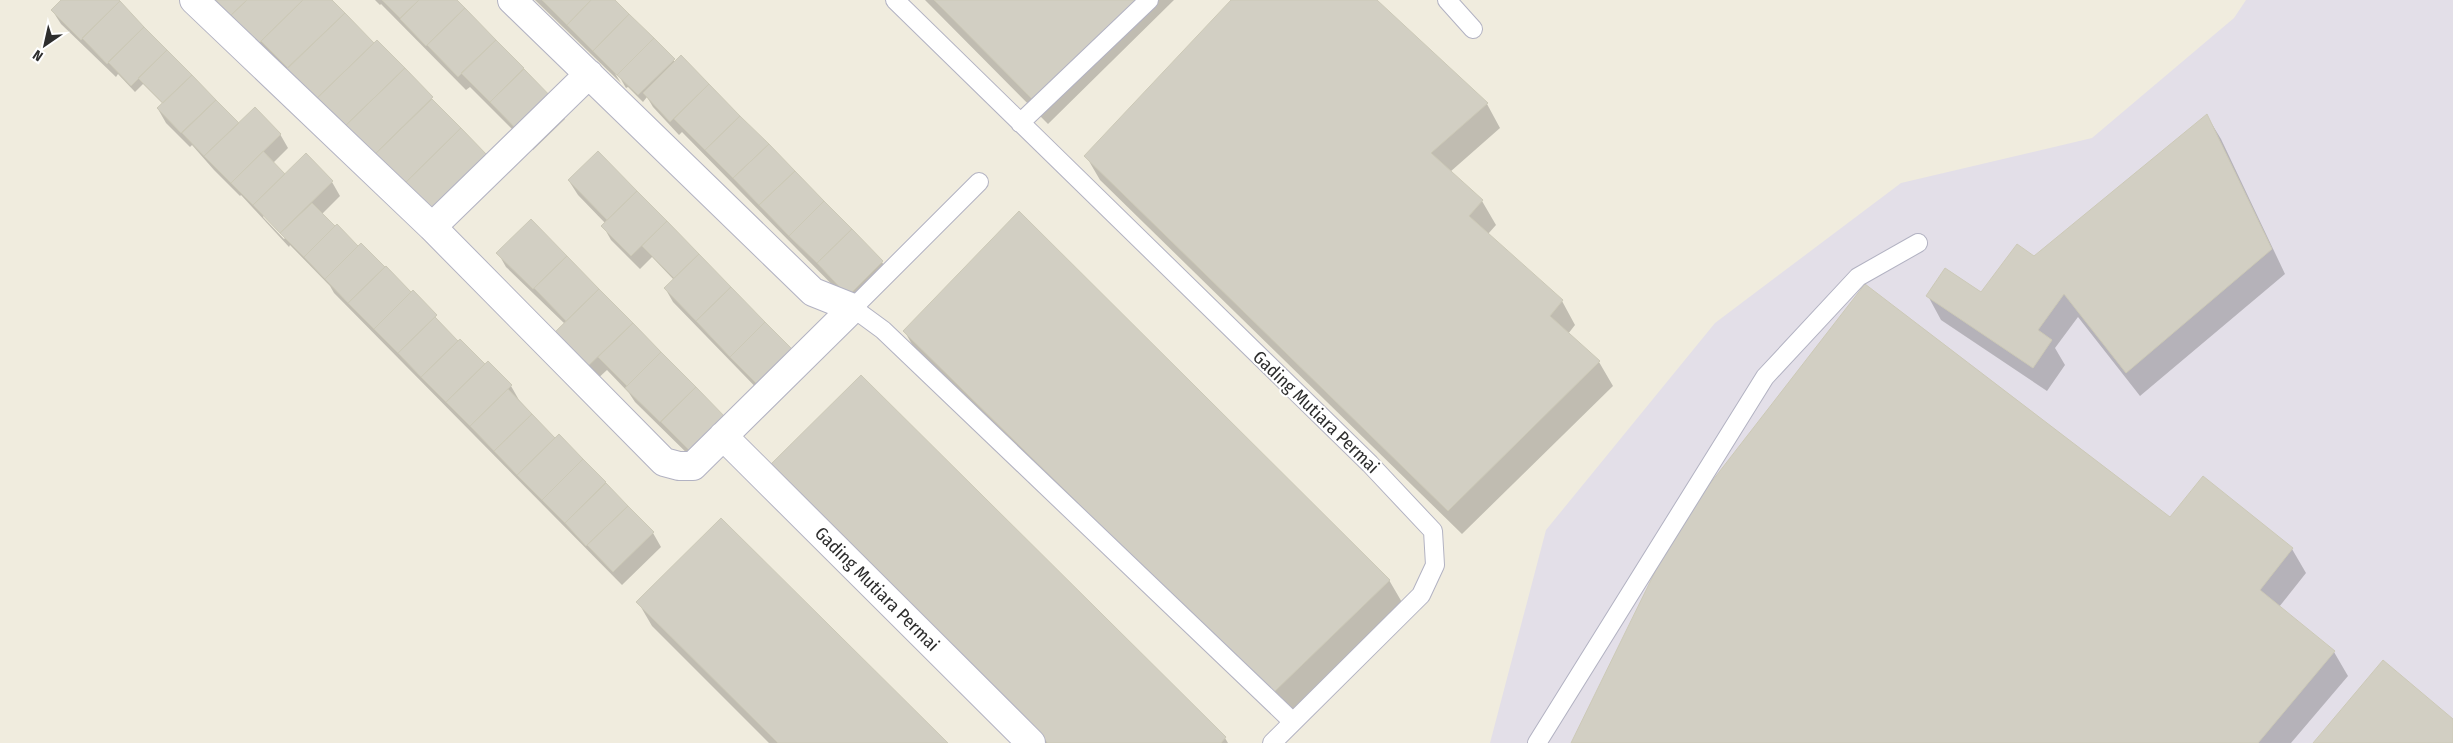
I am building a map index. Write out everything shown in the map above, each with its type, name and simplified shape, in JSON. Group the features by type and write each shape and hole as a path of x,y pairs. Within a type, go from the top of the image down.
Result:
{"street":[{"path":"194,0 432,227 664,462 679,466 693,466 853,308 813,292 512,0"},
{"path":"432,227 589,74"},
{"name":"Gading Mutiara Permai","path":"723,436 1031,743"}],"lane":[{"name":"Gading Mutiara Permai","path":"895,0 1370,464 1434,531 1434,565 1421,595 1272,743"},
{"path":"1020,124 1149,0"},
{"path":"1447,0 1474,29"},
{"path":"979,182 853,308 883,330 1293,722"},
{"path":"1537,743 1765,377 1858,277 1918,243"}],"shaded area":[{"path":"2246,0 2453,0 2453,743 1490,743 1546,530 1715,323 1901,183 2092,138 2234,18"}],"building":[{"path":"61,0 120,1 81,40 51,10"},
{"path":"216,0 247,0 230,16"},
{"path":"247,0 303,0 258,44 230,16"},
{"path":"303,0 332,0 345,13 288,68 261,41"},
{"path":"382,0 419,0 400,18"},
{"path":"419,0 457,0 465,8 426,46 400,19"},
{"path":"542,0 591,0 567,25"},
{"path":"591,0 615,0 629,14 593,51 567,25"},
{"path":"934,0 1136,0 1034,101"},
{"path":"1231,0 1377,0 1488,103 1431,153 1483,200 1469,216 1563,300 1550,316 1600,361 1448,511 1084,156"},
{"path":"120,1 144,27 107,64 82,38"},
{"path":"465,8 496,40 458,77 427,45"},
{"path":"345,13 374,43 315,100 285,70"},
{"path":"629,14 654,38 617,75 593,51"},
{"path":"144,27 167,50 131,86 108,62"},
{"path":"654,38 675,59 638,95 617,75"},
{"path":"377,40 405,68 342,129 315,100"},
{"path":"496,40 524,68 490,102 461,73"},
{"path":"167,50 192,75 163,103 138,78"},
{"path":"681,55 709,84 670,122 643,93"},
{"path":"405,68 433,97 373,156 344,127"},
{"path":"524,69 558,104 524,137 490,102"},
{"path":"192,75 216,100 181,133 157,108"},
{"path":"709,84 740,116 705,150 674,119"},
{"path":"432,99 461,128 402,186 373,156"},
{"path":"216,100 239,123 204,156 182,133"},
{"path":"255,107 281,134 231,183 204,156"},
{"path":"2207,114 2272,249 2126,373 2064,294 2038,330 2052,340 2033,368 1926,296 1945,268 1981,292 2017,244 2034,256"},
{"path":"740,116 769,144 733,178 705,150"},
{"path":"461,128 487,155 426,214 400,188"},
{"path":"769,144 795,171 759,205 733,178"},
{"path":"263,151 285,174 253,205 231,183"},
{"path":"598,151 637,191 607,220 568,180"},
{"path":"306,153 333,181 280,233 253,205"},
{"path":"795,171 824,201 789,236 759,205"},
{"path":"637,191 667,221 631,256 601,226"},
{"path":"824,201 852,229 817,263 789,236"},
{"path":"312,203 335,226 304,257 280,233"},
{"path":"1019,211 1390,580 1272,694 903,331"},
{"path":"531,219 567,256 533,289 496,253"},
{"path":"667,221 699,254 674,278 642,246"},
{"path":"337,224 358,246 325,279 304,257"},
{"path":"852,229 883,261 848,296 817,263"},
{"path":"361,243 385,267 348,303 325,279"},
{"path":"699,254 731,287 696,321 664,288"},
{"path":"567,256 599,289 566,321 534,288"},
{"path":"386,266 411,292 374,329 348,303"},
{"path":"1865,284 2170,517 2203,476 2293,548 2260,590 2335,651 2258,743 1571,743 1678,525"},
{"path":"731,287 765,322 730,357 696,321"},
{"path":"599,289 633,323 585,369 552,335"},
{"path":"413,290 437,315 398,353 374,329"},
{"path":"435,317 458,341 421,377 398,353"},
{"path":"765,322 799,356 763,390 730,357"},
{"path":"633,323 661,352 627,386 598,357"},
{"path":"460,339 485,364 446,402 421,377"},
{"path":"661,352 696,387 660,422 625,388"},
{"path":"488,361 512,385 470,426 446,402"},
{"path":"861,375 1226,737 1221,743 1048,743 769,466"},
{"path":"696,387 728,420 694,455 661,422"},
{"path":"508,389 532,414 494,451 470,426"},
{"path":"532,414 555,438 517,475 494,451"},
{"path":"559,434 583,459 542,500 517,475"},
{"path":"583,459 606,482 565,523 542,500"},
{"path":"606,483 628,506 586,546 565,523"},
{"path":"628,506 654,532 613,572 587,545"},
{"path":"721,518 948,743 778,743 636,602"},
{"path":"2383,660 2453,719 2453,743 2313,743"}]}
